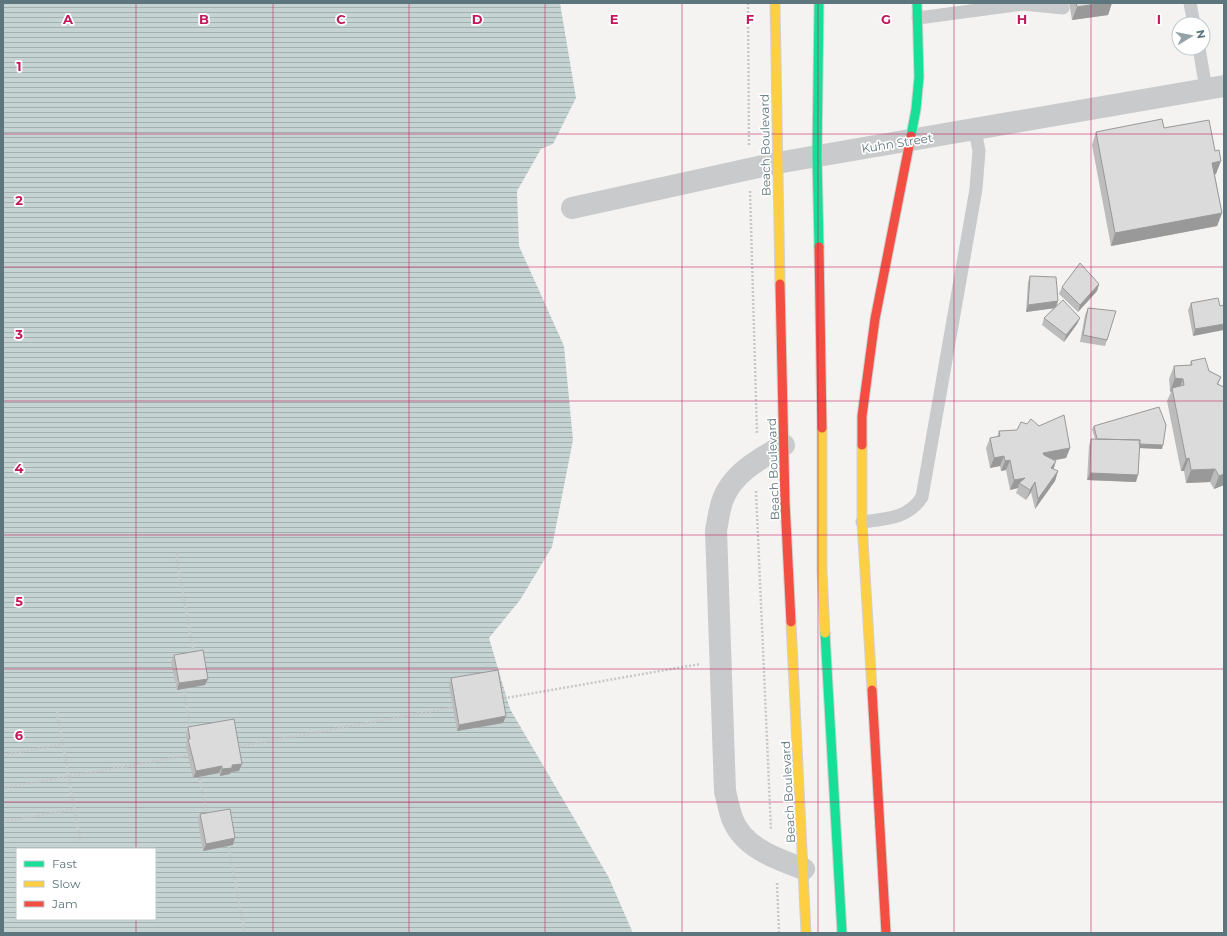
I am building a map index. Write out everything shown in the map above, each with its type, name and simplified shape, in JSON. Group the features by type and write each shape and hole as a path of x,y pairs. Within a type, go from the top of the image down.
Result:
{"main road":[{"name":"Beach Boulevard","path":"775,3 776,163 784,445 806,933"},
{"path":"819,3 817,156 822,366 822,571 842,933"},
{"path":"886,933 862,522 862,416 875,319 916,109 919,77 918,3"}],"street":[{"name":"Kuhn Street","path":"572,208 750,170 776,163 975,130 1215,87"},
{"path":"784,445 756,460 732,482 722,502 716,530 725,791 733,820 745,838 762,852 804,869"}],"lane":[{"path":"1190,3 1192,16"},
{"path":"918,18 1023,4 1063,8"},
{"path":"1201,56 1215,87"},
{"path":"862,522 895,518 912,509 922,497 976,189 978,151 975,130"}],"path":[{"path":"748,3 750,170 757,436"},
{"path":"756,484 771,832"},
{"path":"178,554 176,554 194,656"},
{"path":"493,701 704,663"},
{"path":"182,682 191,732"},
{"path":"234,747 461,706"},
{"path":"57,712 80,840"},
{"path":"3,755 63,744"},
{"path":"3,788 195,754"},
{"path":"198,768 208,820"},
{"path":"3,822 74,809"},
{"path":"228,839 245,933"},
{"path":"776,882 779,933"}],"shaded area":[{"path":"3,3 560,3 576,98 553,144 541,149 517,191 519,246 564,346 573,440 552,547 520,600 489,638 510,709 608,876 633,933 3,933"}],"building":[{"path":"1076,3 1102,3 1077,7"},
{"path":"1162,119 1164,128 1209,120 1215,151 1219,150 1221,161 1212,163 1222,213 1115,233 1096,132"},
{"path":"1080,263 1099,284 1080,305 1062,287"},
{"path":"1030,276 1056,277 1058,301 1028,305"},
{"path":"1218,298 1220,306 1224,305 1224,324 1195,329 1191,303"},
{"path":"1063,300 1080,318 1066,335 1044,318"},
{"path":"1088,308 1116,311 1107,340 1083,335"},
{"path":"1205,358 1209,371 1221,377 1217,384 1224,387 1224,474 1219,476 1215,469 1191,470 1189,458 1186,459 1172,388 1184,385 1183,379 1175,378 1174,366 1192,365 1191,361"},
{"path":"1159,407 1166,425 1163,445 1139,444 1140,440 1097,439 1094,426"},
{"path":"1064,415 1070,448 1043,453 1056,461 1051,468 1058,471 1038,499 1035,482 1030,490 1019,483 1025,478 1014,480 1010,460 1005,461 1004,456 994,458 990,438 1000,436 999,431 1017,430 1021,422 1027,424 1031,419 1039,426"},
{"path":"1091,439 1140,440 1138,475 1090,473"},
{"path":"203,650 208,679 179,683 174,655"},
{"path":"498,670 506,716 459,725 451,678"},
{"path":"234,719 242,764 232,765 232,768 222,769 222,766 196,771 188,739 190,739 188,727"},
{"path":"230,809 235,838 206,844 200,814"}],"traffic: fast":[{"path":"819,3 817,156 819,247"},
{"path":"911,136 916,109 919,77 917,3"},
{"path":"825,633 842,933"}],"traffic: slow":[{"path":"775,3 780,284"},
{"path":"822,428 822,571 825,633"},
{"path":"862,445 862,522 872,690"},
{"path":"791,622 806,933"}],"traffic: jam":[{"path":"862,445 862,416 875,319 911,136"},
{"path":"819,247 822,428"},
{"path":"780,284 785,502 791,622"},
{"path":"872,690 886,933"}]}
